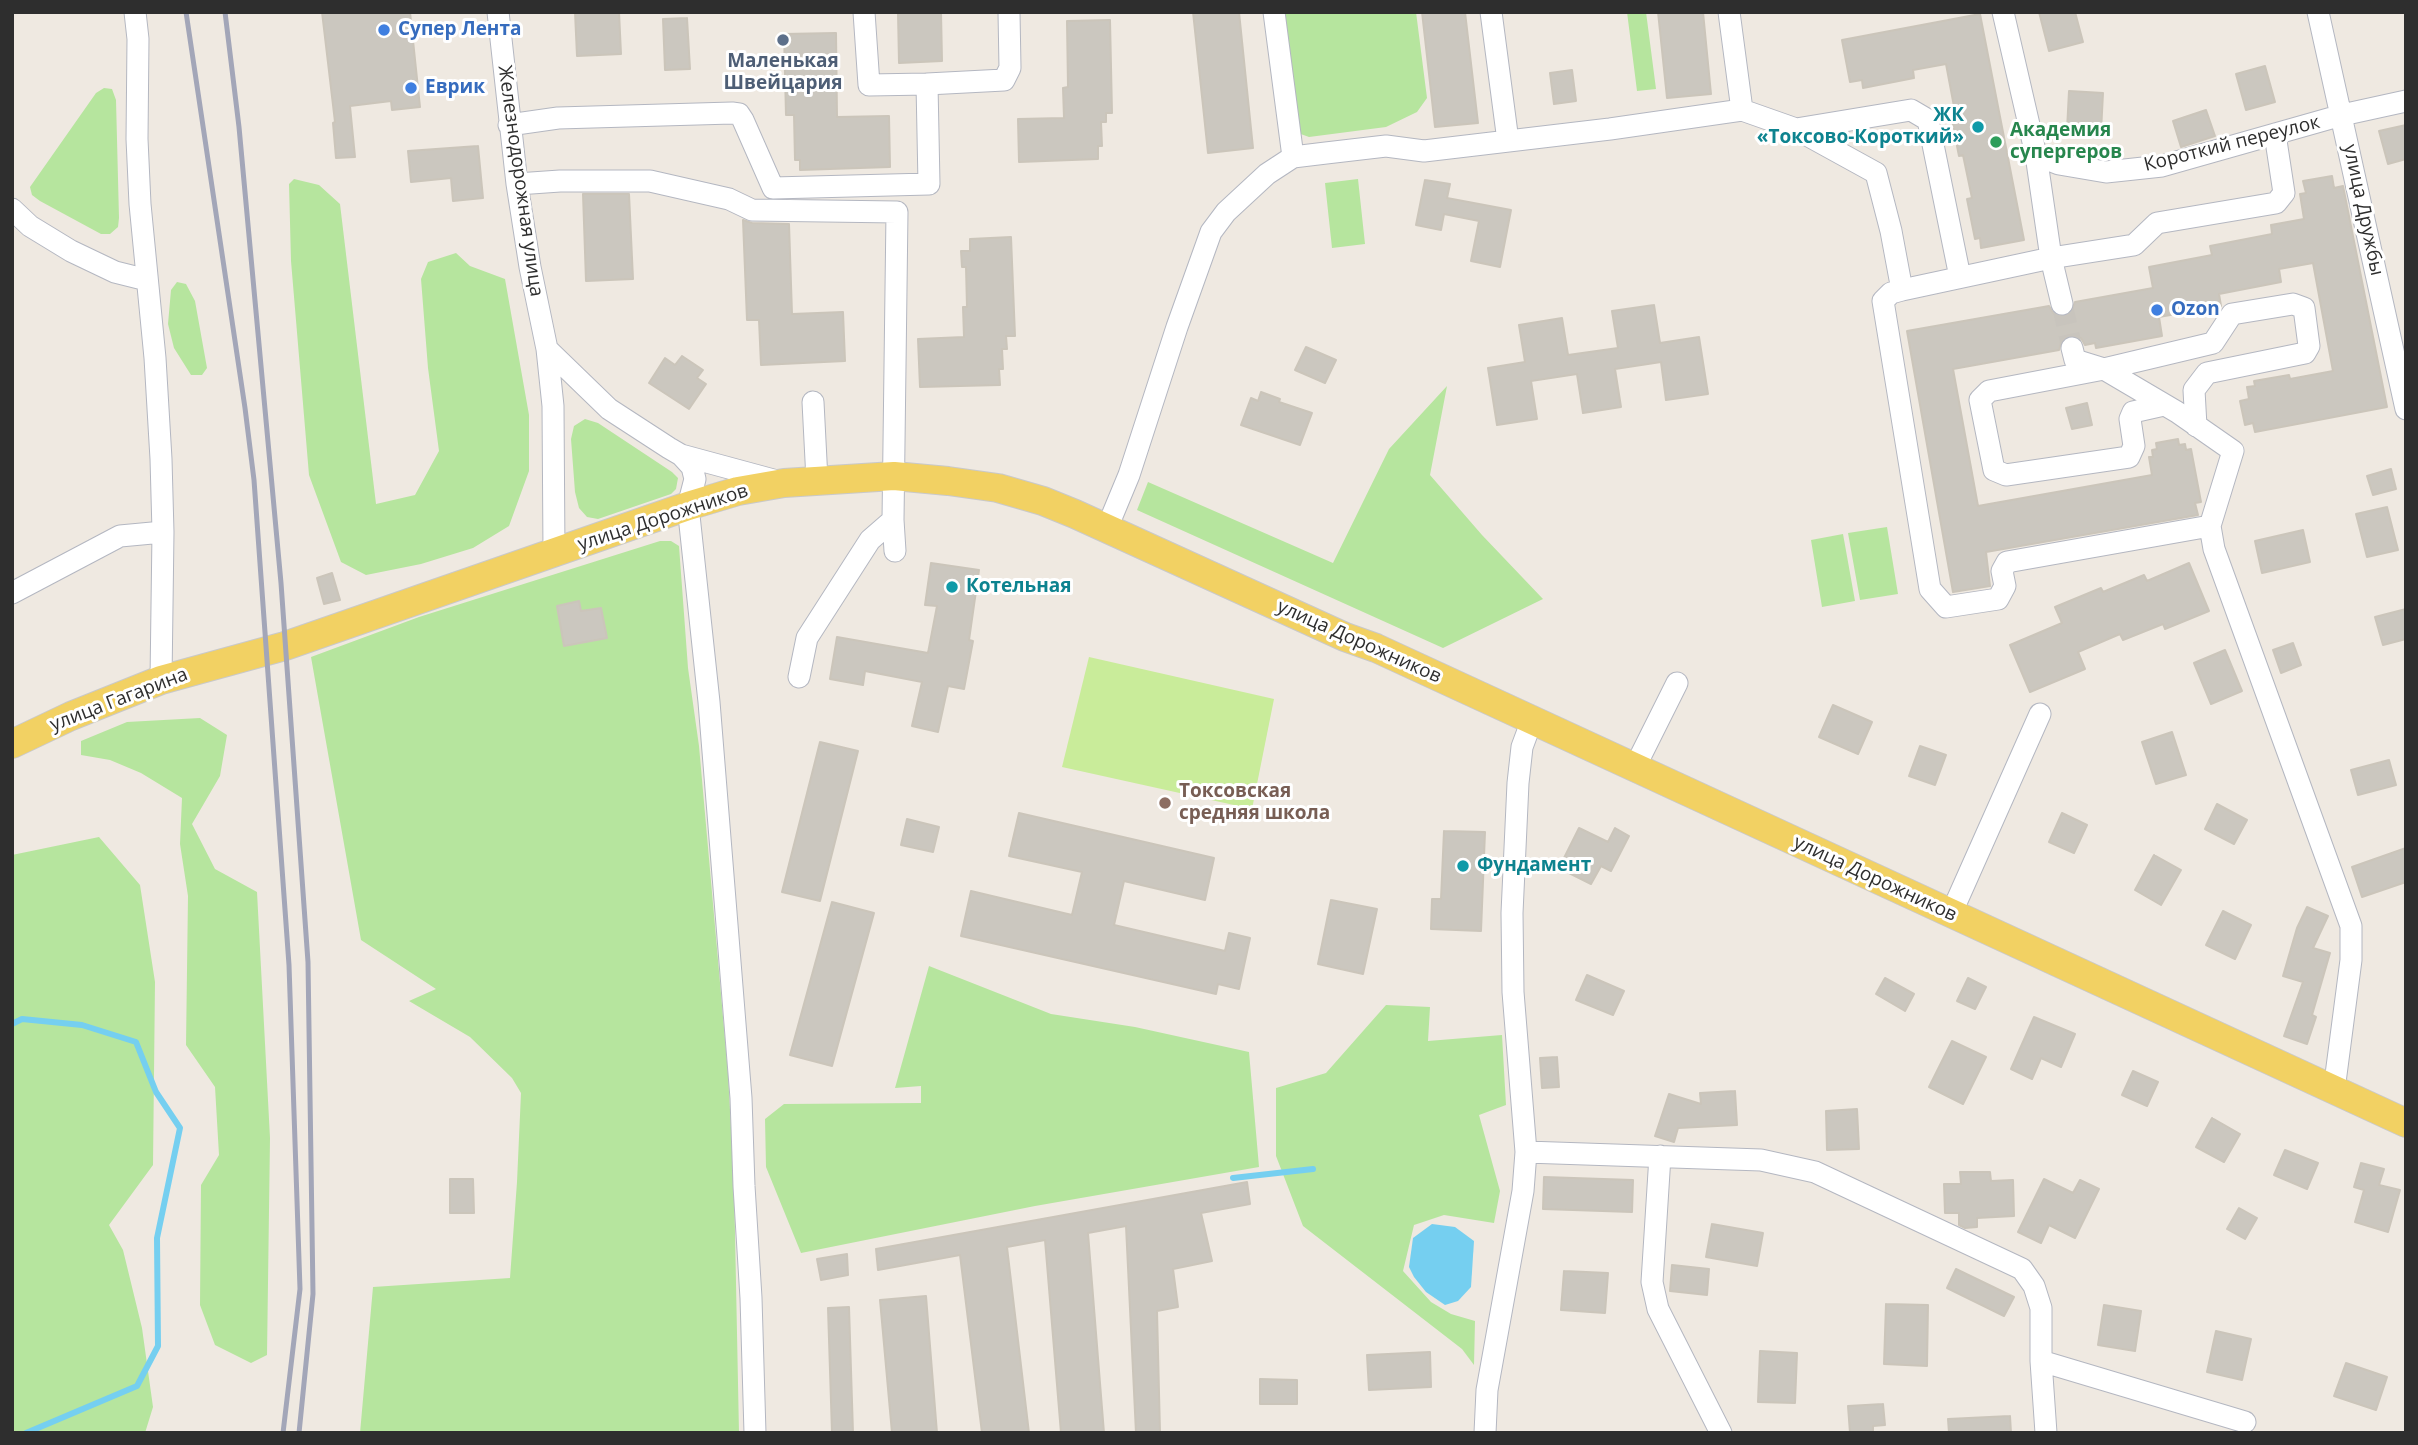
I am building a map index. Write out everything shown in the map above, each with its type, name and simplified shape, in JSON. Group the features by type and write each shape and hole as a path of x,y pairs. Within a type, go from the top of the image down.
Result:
{"main road":[{"name":"улица Дорожников","path":"268,650 738,491 817,480 894,477 998,488 1043,501 1107,528 1345,637 1376,648 2406,1123"},
{"name":"улица Гагарина","path":"12,744 71,716 161,680 268,650"}],"street":[{"path":"135,12 138,39 137,139 140,204 155,358 163,532 161,680"},
{"name":"Железнодорожная улица","path":"498,12 517,184 547,349 554,406 554,553"},
{"path":"864,12 869,85 1004,80 1010,68 1009,12"},
{"path":"1275,12 1293,157"},
{"path":"1491,12 1508,141"},
{"path":"1729,12 1742,110"},
{"path":"2003,12 2036,155 2051,258 2062,304"},
{"name":"улица Дружбы","path":"2318,12 2343,115 2406,409"},
{"path":"509,125 558,118 732,113 739,114 743,120 774,188 929,184 927,83"},
{"name":"Короткий переулок","path":"2036,155 2059,164 2106,172 2162,166 2343,115 2406,101"},
{"path":"1107,528 1129,475 1211,232 1226,212 1245,194 1267,174 1293,157 1386,146 1423,151 1742,110 1796,129 1876,173 1902,290"},
{"path":"1796,129 1911,110 1928,120 1960,277"},
{"path":"2210,526 2007,562 2002,571 2004,586 1998,599 1946,607 1930,589 1883,301 1891,293 1902,290 2051,258 2134,244 2157,223 2276,203 2284,193 2275,134"},
{"path":"517,184 650,181 729,199 752,210 897,212 893,520 895,551"},
{"path":"12,209 30,226 71,250 115,272 147,280"},
{"path":"2164,405 2133,412 2130,419 2134,446 2130,457 2006,475 1994,470 1980,400 1989,391 2104,369 2213,343 2232,314 2293,304 2304,308 2309,346 2305,353 2207,373 2194,390 2196,426"},
{"path":"2072,348 2075,360 2104,369 2233,451 2210,526 2214,549 2351,926 2351,960 2334,1090"},
{"path":"547,349 609,409 681,455 692,467 695,479 688,506 709,702 741,1098 755,1433"},
{"path":"813,402 817,480"},
{"path":"681,455 784,483"},
{"path":"799,677 807,638 870,540 893,520"},
{"path":"12,593 120,536 163,532"},
{"path":"1634,769 1677,683"},
{"path":"1951,914 2040,715"},
{"path":"1485,1433 1487,1390 1523,1191 1527,1152 1513,992 1512,913 1518,783 1522,747 1532,720"},
{"path":"1527,1152 1761,1160 1815,1172 2022,1269 2034,1286 2041,1308 2041,1361 2046,1433"},
{"path":"1660,1156 1652,1282 1658,1309 1721,1433"},
{"path":"2041,1361 2245,1422"}],"green space":[{"path":"1283,12 1416,12 1427,98 1417,112 1386,127 1309,137 1298,133"},
{"path":"1627,12 1646,12 1656,89 1637,91"},
{"path":"104,88 112,89 116,100 119,218 118,227 110,234 101,234 40,201 32,195 30,187 96,93"},
{"path":"294,179 319,185 340,204 376,504 415,495 439,451 428,368 421,279 428,262 456,253 470,266 505,279 529,415 529,471 509,526 473,548 421,564 366,575 341,562 309,475 291,261 289,184"},
{"path":"1358,179 1365,244 1332,248 1325,183"},
{"path":"177,282 186,284 195,301 207,368 202,375 191,375 174,348 168,324 171,290"},
{"path":"1447,386 1430,475 1543,599 1443,648 1137,510 1148,482 1333,563 1389,449"},
{"path":"585,419 598,423 672,472 678,478 676,489 671,494 598,519 587,517 579,508 575,492 571,439 574,426"},
{"path":"1887,527 1898,594 1860,600 1848,533"},
{"path":"1843,534 1855,601 1822,607 1811,540"},
{"path":"660,541 671,541 679,546 688,668 699,746 728,1073 734,1183 739,1433 360,1433 373,1287 510,1278 521,1093 512,1078 470,1037 409,1001 436,989 361,940 311,657 419,617"},
{"path":"1089,657 1274,699 1252,809 1062,767"},
{"path":"200,718 227,735 220,776 192,824 215,869 257,892 270,1138 267,1355 251,1363 215,1345 200,1305 201,1185 219,1155 215,1087 186,1045 188,896 180,844 182,798 141,773 110,760 81,755 81,741 127,722"},
{"path":"99,837 140,885 155,982 153,1165 109,1225 123,1250 142,1328 153,1407 145,1433 12,1433 12,855"},
{"path":"929,966 1051,1014 1135,1027 1249,1052 1259,1167 1035,1206 801,1253 766,1167 765,1119 784,1104 921,1103 921,1086 895,1088"},
{"path":"1386,1005 1430,1007 1428,1041 1502,1035 1506,1105 1479,1115 1500,1191 1494,1223 1444,1215 1414,1225 1403,1271 1431,1302 1451,1314 1475,1321 1474,1365 1462,1349 1303,1226 1276,1156 1276,1088 1326,1073"}],"water":[{"path":"1432,1224 1455,1227 1474,1241 1471,1287 1458,1301 1445,1305 1426,1292 1409,1267 1413,1238"}],"building":[{"path":"322,12 410,12 420,107 392,110 391,101 350,106 355,157 336,158 335,122"},
{"path":"575,12 619,12 621,54 577,56"},
{"path":"898,12 941,12 942,61 899,63"},
{"path":"1193,12 1239,12 1253,148 1208,153"},
{"path":"1422,12 1465,12 1478,123 1435,127"},
{"path":"1658,12 1703,12 1711,94 1667,98"},
{"path":"2039,12 2075,12 2083,42 2049,51"},
{"name":"ЖК «Токсово-Короткий»","path":"1980,14 2024,240 1981,248 1980,238 1975,239 1967,199 1972,198 1963,155 1959,156 1955,136 1952,118 1956,117 1946,64 1913,70 1914,78 1863,88 1862,80 1850,82 1842,40"},
{"path":"687,18 690,69 665,70 663,19"},
{"path":"1110,20 1112,113 1106,113 1106,122 1101,122 1102,146 1098,146 1098,159 1019,162 1018,119 1064,118 1063,88 1068,87 1067,21"},
{"path":"836,33 837,117 889,116 890,167 800,170 800,160 795,160 794,115 786,115 784,34"},
{"path":"2265,66 2275,102 2246,110 2236,74"},
{"path":"1572,70 1576,101 1554,104 1550,73"},
{"path":"2069,91 2103,93 2101,132 2067,130"},
{"path":"2206,110 2215,136 2181,147 2173,121"},
{"path":"2406,125 2406,159 2388,164 2379,131"},
{"path":"478,146 483,198 453,201 451,178 411,182 408,151"},
{"path":"2332,176 2334,188 2343,186 2387,407 2255,432 2253,423 2245,425 2240,401 2249,399 2247,387 2255,386 2254,381 2289,375 2290,379 2333,371 2313,263 2279,269 2281,282 2219,294 2221,306 2159,317 2162,336 2096,348 2095,343 2085,345 2081,338 2069,335 2062,339 2059,350 1953,369 1978,506 2152,475 2149,457 2153,457 2152,450 2157,449 2156,443 2178,439 2179,445 2185,444 2186,450 2191,449 2201,502 2195,503 2198,515 1986,552 1990,586 1953,592 1907,331 2049,306 2053,313 2064,317 2071,313 2075,302 2153,288 2149,267 2212,255 2210,246 2272,234 2271,225 2304,219 2300,194 2306,193 2303,181"},
{"path":"1425,180 1450,184 1447,198 1511,210 1500,267 1471,261 1479,221 1444,214 1441,230 1416,225"},
{"path":"583,194 629,194 633,279 586,281"},
{"path":"743,220 752,223 789,224 792,314 843,312 845,361 761,365 759,320 747,320"},
{"path":"1011,237 1015,336 1006,336 1007,349 1002,349 1003,369 999,369 1000,385 920,387 918,339 964,337 963,307 967,307 966,267 962,267 961,251 970,251 970,239"},
{"path":"1654,305 1660,343 1699,337 1708,394 1666,400 1661,362 1615,369 1621,407 1583,413 1577,374 1531,381 1537,419 1497,425 1488,368 1525,362 1519,325 1562,318 1568,355 1618,348 1612,311"},
{"path":"1306,347 1336,360 1325,383 1295,370"},
{"path":"682,356 703,370 697,378 706,384 689,409 649,383 665,358 675,365"},
{"path":"1261,392 1280,399 1279,402 1312,413 1300,445 1241,425 1251,398 1258,401"},
{"path":"2087,403 2092,425 2072,429 2066,408"},
{"path":"2391,469 2396,489 2373,495 2367,476"},
{"path":"2387,507 2398,550 2367,557 2356,514"},
{"path":"2303,530 2310,562 2262,573 2255,541"},
{"path":"931,563 979,570 969,640 973,641 964,689 948,686 938,732 912,726 922,682 865,671 863,685 830,679 837,637 928,653 937,606 925,605"},
{"path":"2189,563 2209,611 2165,629 2163,624 2123,640 2120,634 2078,652 2085,669 2030,692 2010,645 2062,623 2055,607 2101,588 2103,592 2144,575 2147,581"},
{"path":"332,573 340,600 324,604 317,578"},
{"path":"579,601 581,611 601,608 607,638 564,646 557,606"},
{"path":"2406,609 2406,639 2383,645 2375,617"},
{"path":"2293,643 2301,665 2281,673 2273,650"},
{"path":"2225,650 2242,691 2211,704 2194,663"},
{"path":"1833,705 1872,722 1858,754 1819,737"},
{"path":"2172,732 2186,775 2156,784 2142,742"},
{"path":"820,742 858,751 820,901 782,892"},
{"path":"1920,746 1946,755 1935,785 1909,776"},
{"path":"2389,760 2396,785 2358,795 2351,770"},
{"path":"2217,804 2247,820 2234,844 2205,829"},
{"path":"1019,813 1214,858 1205,900 1124,881 1114,925 1225,951 1229,933 1250,938 1239,989 1218,984 1216,994 961,936 971,891 1072,915 1082,872 1009,856"},
{"path":"2062,813 2087,825 2074,853 2049,842"},
{"path":"907,819 939,827 933,852 901,845"},
{"path":"1579,828 1608,842 1615,828 1629,836 1611,871 1601,866 1591,884 1559,868"},
{"name":"Фундамент","path":"1444,831 1485,832 1481,931 1431,929 1432,899 1441,899"},
{"path":"2406,848 2406,882 2362,897 2352,867"},
{"path":"2154,855 2181,870 2161,905 2135,890"},
{"path":"1331,900 1377,909 1363,974 1318,964"},
{"path":"832,902 874,913 832,1066 790,1055"},
{"path":"2307,907 2328,916 2313,948 2330,953 2312,1015 2316,1017 2307,1044 2284,1036 2303,982 2283,976 2297,928"},
{"path":"2223,911 2251,925 2235,959 2206,945"},
{"path":"1587,975 1624,991 1613,1015 1576,1000"},
{"path":"1885,978 1914,994 1905,1011 1876,994"},
{"path":"1968,978 1986,987 1975,1009 1957,1001"},
{"path":"2034,1017 2075,1034 2061,1067 2041,1058 2032,1079 2011,1069"},
{"path":"1952,1041 1986,1057 1963,1104 1929,1087"},
{"path":"1557,1057 1559,1087 1542,1088 1540,1058"},
{"path":"2133,1071 2158,1082 2147,1106 2122,1095"},
{"path":"1735,1091 1737,1125 1678,1128 1674,1142 1655,1136 1669,1094 1701,1104 1700,1093"},
{"path":"1857,1109 1859,1149 1827,1150 1826,1111"},
{"path":"2212,1118 2240,1134 2224,1162 2196,1147"},
{"path":"2285,1150 2318,1163 2307,1189 2274,1175"},
{"path":"2361,1163 2384,1169 2379,1185 2400,1190 2388,1232 2355,1222 2364,1190 2354,1187"},
{"path":"1960,1172 1990,1172 1991,1181 2013,1180 2014,1216 1977,1218 1977,1227 1965,1228 1959,1225 1959,1213 1945,1213 1944,1184 1961,1184"},
{"path":"1544,1177 1633,1180 1632,1212 1543,1209"},
{"path":"450,1179 473,1179 474,1213 450,1213"},
{"path":"2044,1179 2073,1193 2080,1180 2099,1189 2075,1238 2049,1225 2041,1243 2018,1232"},
{"path":"1247,1182 1250,1204 1201,1213 1212,1261 1173,1269 1178,1307 1157,1311 1160,1433 1136,1433 1126,1226 1088,1233 1104,1433 1061,1433 1045,1240 1007,1247 1029,1433 982,1433 960,1255 878,1270 876,1249"},
{"path":"2239,1208 2257,1218 2245,1239 2227,1229"},
{"path":"1712,1224 1763,1233 1757,1266 1706,1257"},
{"path":"847,1254 848,1275 821,1280 817,1259"},
{"path":"1672,1265 1709,1269 1707,1295 1670,1291"},
{"path":"1956,1269 2014,1297 2004,1316 1947,1288"},
{"path":"1564,1271 1608,1273 1605,1313 1561,1310"},
{"path":"926,1296 937,1433 892,1433 880,1300"},
{"path":"1886,1304 1928,1305 1927,1366 1884,1364"},
{"path":"2104,1305 2141,1311 2135,1351 2098,1345"},
{"path":"849,1307 853,1433 832,1433 828,1308"},
{"path":"2216,1331 2251,1339 2242,1380 2207,1372"},
{"path":"1760,1351 1797,1353 1795,1403 1758,1402"},
{"path":"1430,1352 1431,1387 1369,1390 1367,1355"},
{"path":"2346,1363 2387,1377 2376,1410 2334,1396"},
{"path":"1260,1379 1297,1380 1297,1404 1260,1404"},
{"path":"1883,1404 1885,1425 1873,1426 1873,1433 1850,1433 1848,1406"},
{"path":"2010,1416 2011,1433 1949,1433 1948,1419"}],"waterway":[{"path":"12,1024 22,1019 82,1025 136,1042 156,1092 180,1128 157,1238 158,1346 137,1386 26,1433"},
{"path":"1233,1178 1313,1169"}],"tunnel":[{"path":"2062,304 2072,348"}],"railway":[{"path":"186,12 254,480 289,965 300,1289 283,1433"},
{"path":"225,12 239,127 281,583 308,962 313,1294 299,1433"}],"place":[{"name":"Супер Лента","path":"384,30"},
{"name":"Маленькая Швейцария","path":"783,40"},
{"name":"Еврик","path":"411,88"},
{"name":"ЖК «Токсово-Короткий»","path":"1978,127"},
{"name":"Академия супергеров","path":"1996,142"},
{"name":"Ozon","path":"2157,310"},
{"name":"Котельная","path":"952,587"},
{"name":"Токсовская средняя школа","path":"1165,803"},
{"name":"Фундамент","path":"1463,866"}]}
